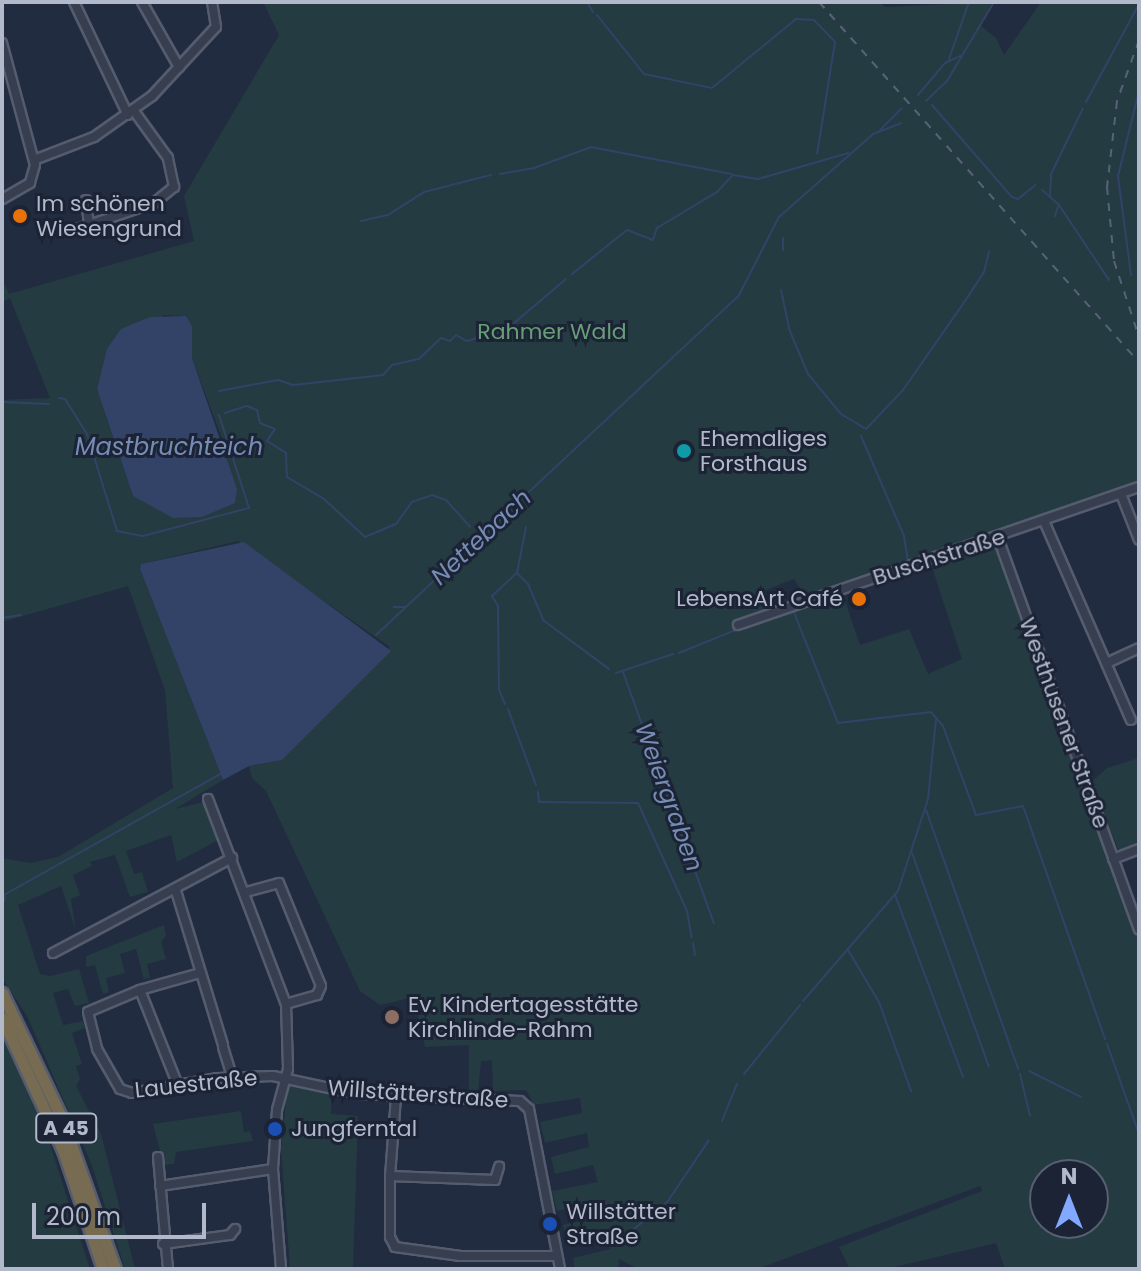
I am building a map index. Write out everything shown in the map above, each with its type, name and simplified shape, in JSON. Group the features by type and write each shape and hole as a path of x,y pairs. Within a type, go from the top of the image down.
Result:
{"highway":[{"name":"A 45","path":"2,993 68,1132 115,1269"},
{"name":"A 45","path":"2,1018 63,1150 103,1269"}],"street":[{"path":"74,2 131,113 168,158 174,187 154,203 77,229"},
{"path":"142,2 179,67"},
{"path":"34,160 72,148 131,113 216,27 212,2"},
{"path":"2,43 34,160 30,183 2,199"},
{"path":"86,200 89,226"},
{"name":"Buschstraße","path":"738,625 1139,487"},
{"path":"1121,494 1139,540"},
{"path":"1044,521 1081,615 1109,662 1131,720"},
{"name":"Westhusener Straße","path":"998,538 1113,859 1135,906 1139,929"},
{"path":"1109,662 1139,648"},
{"path":"208,799 246,892 286,1004 285,1080 273,1169 281,1269"},
{"path":"1113,859 1139,849"},
{"path":"53,953 176,891 232,858"},
{"path":"246,892 279,883 321,986 317,995 286,1004"},
{"path":"176,891 232,1076"},
{"name":"Lauestraße","path":"200,973 140,990 88,1012 97,1049 123,1092 232,1076 285,1080"},
{"path":"140,990 177,1083"},
{"name":"Willstätterstraße","path":"285,1080 396,1097 525,1103 560,1269"},
{"path":"396,1097 390,1176 390,1237 395,1247 460,1256 556,1256"},
{"path":"158,1157 163,1244 168,1269"},
{"path":"390,1176 495,1180 499,1167"},
{"path":"160,1186 273,1169"},
{"path":"163,1244 230,1235 235,1229"}],"green space":[{"name":"Rahmer Wald","path":"263,2 880,2 885,7 992,2 980,25 996,38 1004,55 1041,2 1139,2 1139,480 995,537 1139,935 1139,1269 1005,1269 996,1243 886,1269 850,1269 839,1247 982,1191 980,1186 757,1269 639,1269 619,1259 618,1269 575,1269 573,1258 610,1249 607,1235 568,1244 563,1225 603,1215 601,1200 557,1211 552,1191 598,1182 593,1165 555,1174 551,1157 589,1147 587,1133 545,1143 540,1122 582,1113 580,1098 534,1105 526,1090 493,1091 492,1060 481,1061 478,1092 469,1093 469,1045 425,1047 414,997 380,1005 360,991 266,791 252,778 249,766 282,760 390,647 238,541 141,564 140,569 223,780 175,809 203,802 220,839 177,862 171,835 126,851 134,874 142,872 148,892 130,897 115,855 90,862 92,866 73,875 80,895 71,899 76,931 61,886 18,905 40,974 50,976 79,969 89,1003 75,1006 68,989 53,993 63,1025 83,1021 85,1028 72,1033 82,1064 76,1066 80,1079 76,1086 101,1134 135,1269 125,1269 91,1163 27,1016 2,978 2,858 30,863 58,857 173,788 165,690 128,586 2,622 2,400 50,398 10,298 2,302 2,279 9,294 194,241 184,196 279,35","holes":["164,315 186,316 192,326 192,358 226,449 133,496 97,389 101,374","930,561 962,659 928,674 909,629 860,645 842,592","794,579 807,599 769,612 761,592"]},
{"path":"1139,758 1139,845 1119,851 1091,782 1107,768"},
{"path":"164,925 166,936 161,942 166,959 147,964 150,978 144,979 136,949 120,954 125,973 106,978 109,992 103,994 95,965 86,967 86,956"},
{"path":"2,1036 47,1135 90,1269 2,1269"},
{"path":"288,1083 331,1092 331,1114 358,1116 353,1269 290,1269 281,1148"},
{"path":"241,1111 244,1132 250,1131 253,1141 176,1152 174,1164 164,1165 153,1124"}],"water":[{"name":"Mastbruchteich","path":"186,316 192,326 192,358 237,489 235,503 202,517 173,518 133,496 97,389 107,349 121,329 150,317"},
{"path":"244,542 391,651 282,760 249,766 223,780 140,569 141,564"}],"waterway":[{"path":"587,2 593,12"},
{"path":"949,59 969,2"},
{"name":"Nettebach","path":"926,101 947,81 994,2"},
{"path":"1086,102 1139,4"},
{"path":"597,15 644,74 712,88 796,19 814,20 835,42 817,154"},
{"path":"918,95 945,63 960,56"},
{"path":"1131,275 1118,176 1139,91"},
{"path":"932,105 1012,197 1018,199 1035,185"},
{"path":"1050,196 1051,174 1083,108"},
{"path":"880,130 901,109"},
{"name":"Nettebach","path":"376,635 739,295 779,217 873,134 901,123"},
{"path":"500,174 534,168 591,147 731,174"},
{"path":"572,274 627,230 653,240 657,228 717,192 733,175 758,179 848,153"},
{"path":"361,221 388,215 424,192 491,175"},
{"path":"1042,190 1059,205 1109,280"},
{"path":"1055,216 1058,206"},
{"path":"783,238 783,250"},
{"path":"781,290 789,329 808,374 841,414 866,429 903,390 961,307 984,272 989,252"},
{"path":"219,391 278,380 293,385 383,375 392,365 419,359 441,338 450,341 456,335 467,341 507,329 566,279"},
{"path":"59,398 65,399 87,434 117,531 143,536 249,508 219,415"},
{"path":"2,402 49,404"},
{"path":"225,413 247,406 257,410 260,423 275,429 267,441 286,453 287,477 324,499 365,537 396,524 412,502 432,495 446,500 470,527"},
{"path":"861,436 904,536 908,560"},
{"path":"505,704 499,690 498,606 492,596 517,573 526,527"},
{"path":"517,573 528,584 543,620 609,669"},
{"name":"Nettebach","path":"394,607 405,607"},
{"path":"793,610 838,723 931,712 943,726 976,815 1023,806 1105,1039"},
{"path":"2,618 21,615"},
{"path":"744,627 761,621"},
{"path":"679,653 738,629"},
{"path":"616,673 673,654"},
{"name":"Weiergraben","path":"623,672 714,923"},
{"path":"508,709 536,785"},
{"path":"803,1001 898,891 928,799 936,719"},
{"name":"Nettebach","path":"2,896 222,773"},
{"path":"538,792 539,802 638,803 687,911 692,938"},
{"path":"926,810 1018,1069"},
{"path":"912,853 989,1067"},
{"path":"895,895 963,1077"},
{"path":"2,907 5,897"},
{"path":"693,943 695,955"},
{"path":"848,950 879,1002 911,1091"},
{"path":"744,1074 800,1005"},
{"path":"1107,1044 1139,1134"},
{"path":"1029,1071 1081,1097"},
{"path":"1020,1074 1030,1116"},
{"path":"722,1121 737,1084"},
{"path":"623,1238 668,1201 709,1140"}],"railway":[{"path":"819,2 1139,363"},
{"path":"1139,40 1117,101 1107,187 1114,261 1139,337"}],"place":[{"name":"Im schönen Wiesengrund","path":"20,216"},
{"name":"Ehemaliges Forsthaus","path":"684,451"},
{"name":"LebensArt Café","path":"859,599"},
{"name":"Ev. Kindertagesstätte Kirchlinde-Rahm","path":"392,1017"},
{"name":"Jungferntal","path":"275,1129"},
{"name":"Willstätter Straße","path":"550,1224"}]}
